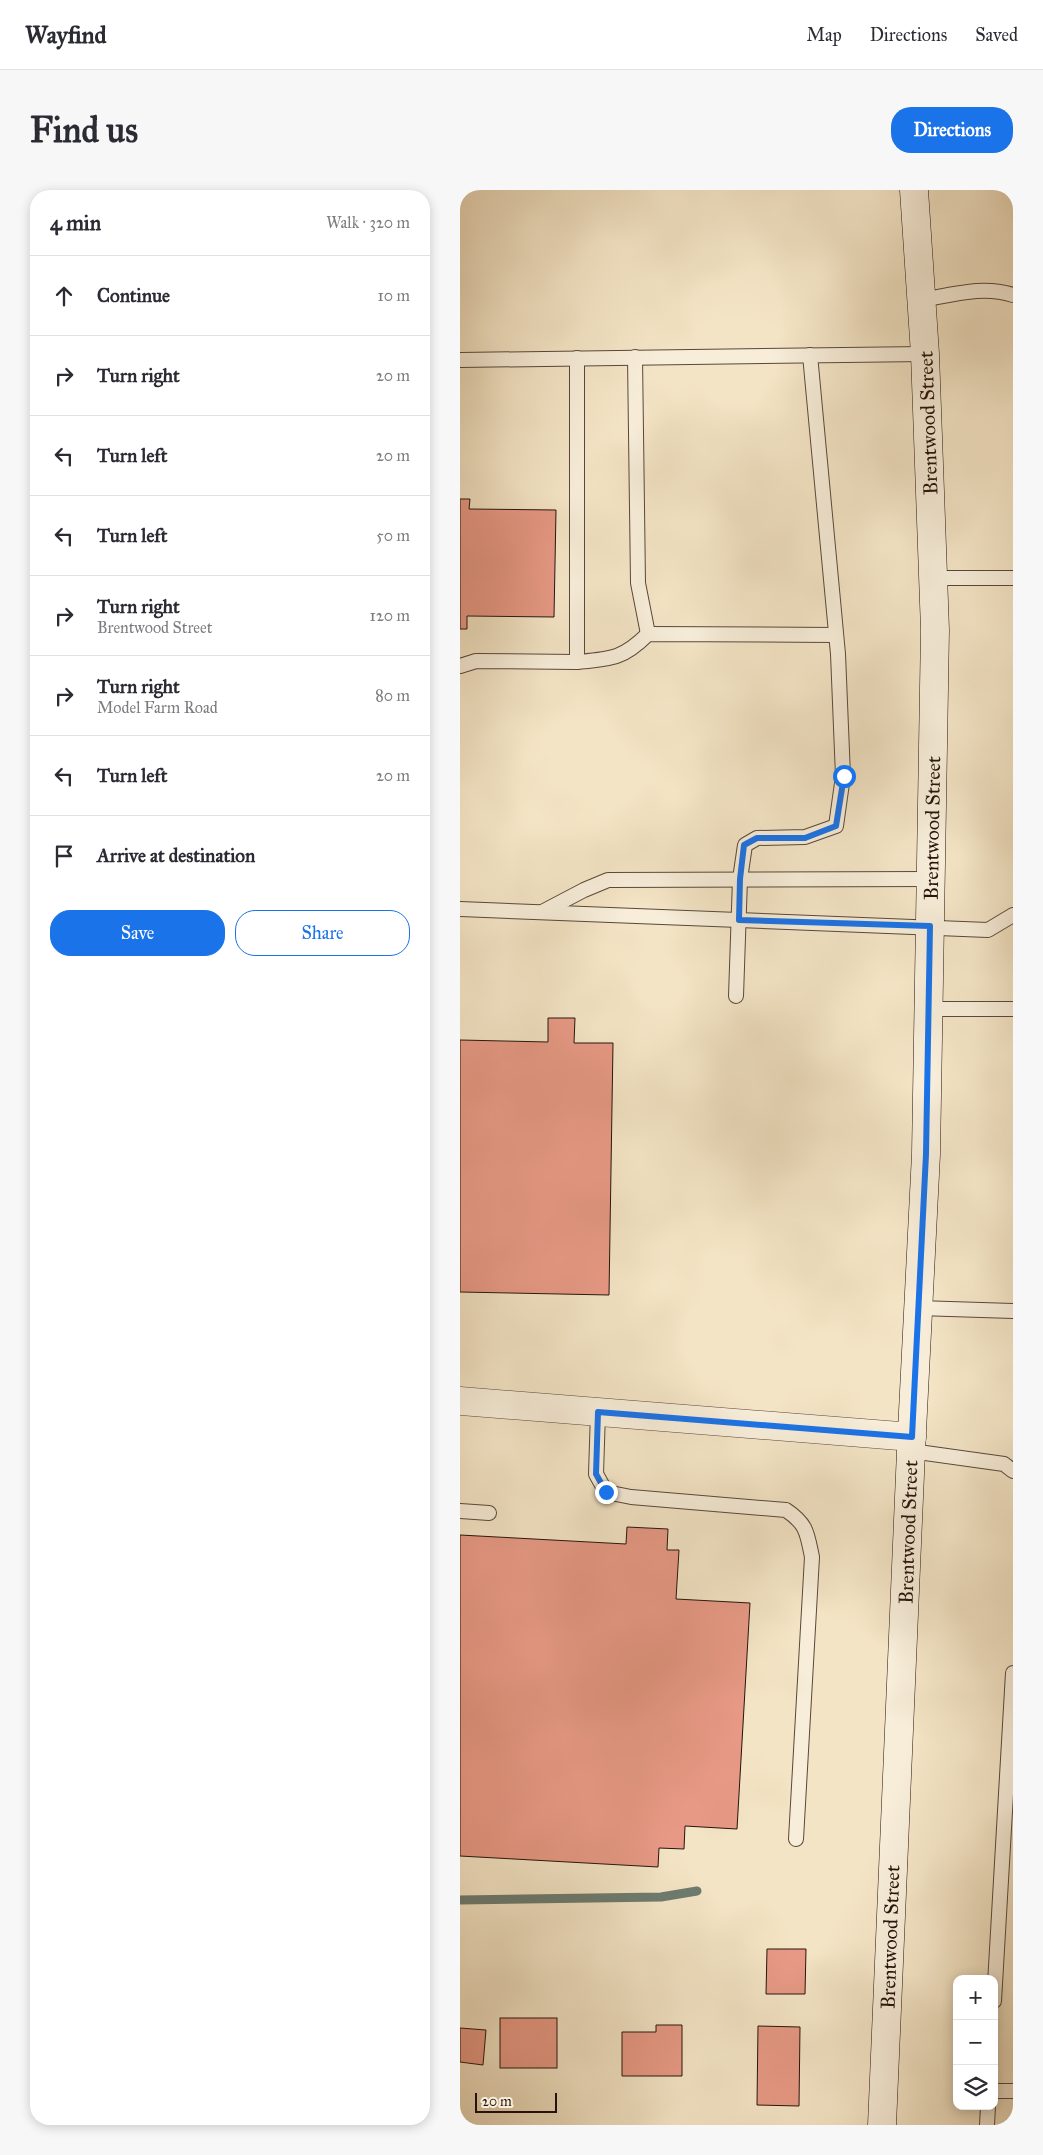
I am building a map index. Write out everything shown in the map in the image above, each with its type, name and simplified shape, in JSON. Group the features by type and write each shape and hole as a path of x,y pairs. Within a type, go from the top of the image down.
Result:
{"main road":[{"name":"Brentwood Street","path":"882,2125 911,1444 926,1154 929,1009 935,630 925,354 914,190"},
{"path":"460,1401 598,1412 911,1444"}],"lane":[{"path":"922,300 981,290 1008,294 1013,281"},
{"path":"460,360 925,354"},
{"path":"736,996 740,879 744,845 757,838 805,838 836,826 844,776 836,635 810,355"},
{"path":"635,357 638,583 648,634"},
{"path":"577,358 577,662"},
{"path":"933,578 1013,578"},
{"path":"460,666 476,661 577,662 613,659 634,648 648,634 836,635"},
{"path":"543,912 584,890 608,880 931,879"},
{"path":"460,909 930,926 988,930 1013,915"},
{"path":"929,1009 1013,1009"},
{"path":"918,1308 1013,1311"},
{"path":"598,1412 596,1474 606,1492 631,1497 786,1510 800,1520 808,1535 812,1557 796,1839"},
{"path":"911,1444 1004,1464 1013,1471"},
{"path":"460,1511 489,1513"},
{"path":"996,1975 1013,1673"},
{"path":"998,2091 1013,2091"},
{"path":"987,2125 988,2110"}],"building":[{"path":"460,499 470,499 469,509 556,510 554,617 467,616 467,629 460,629"},
{"path":"548,1018 575,1018 574,1043 613,1043 609,1295 460,1292 460,1040 548,1042"},
{"path":"627,1527 668,1529 667,1550 679,1550 676,1599 750,1603 737,1829 685,1826 684,1849 659,1848 658,1867 460,1856 460,1535 626,1544"},
{"path":"767,1949 806,1949 805,1994 766,1994"},
{"path":"500,2018 557,2018 557,2068 500,2068"},
{"path":"656,2025 682,2025 682,2076 622,2076 622,2032 656,2032"},
{"path":"758,2026 800,2027 799,2106 757,2105"},
{"path":"460,2028 486,2030 483,2065 460,2062"}],"waterway":[{"path":"460,1900 661,1897 697,1891"}],"route":[{"path":"606,1492 596,1474 598,1412 912,1437 926,1154 930,926 739,920 740,879 744,845 757,838 805,838 836,826 844,776"}]}
